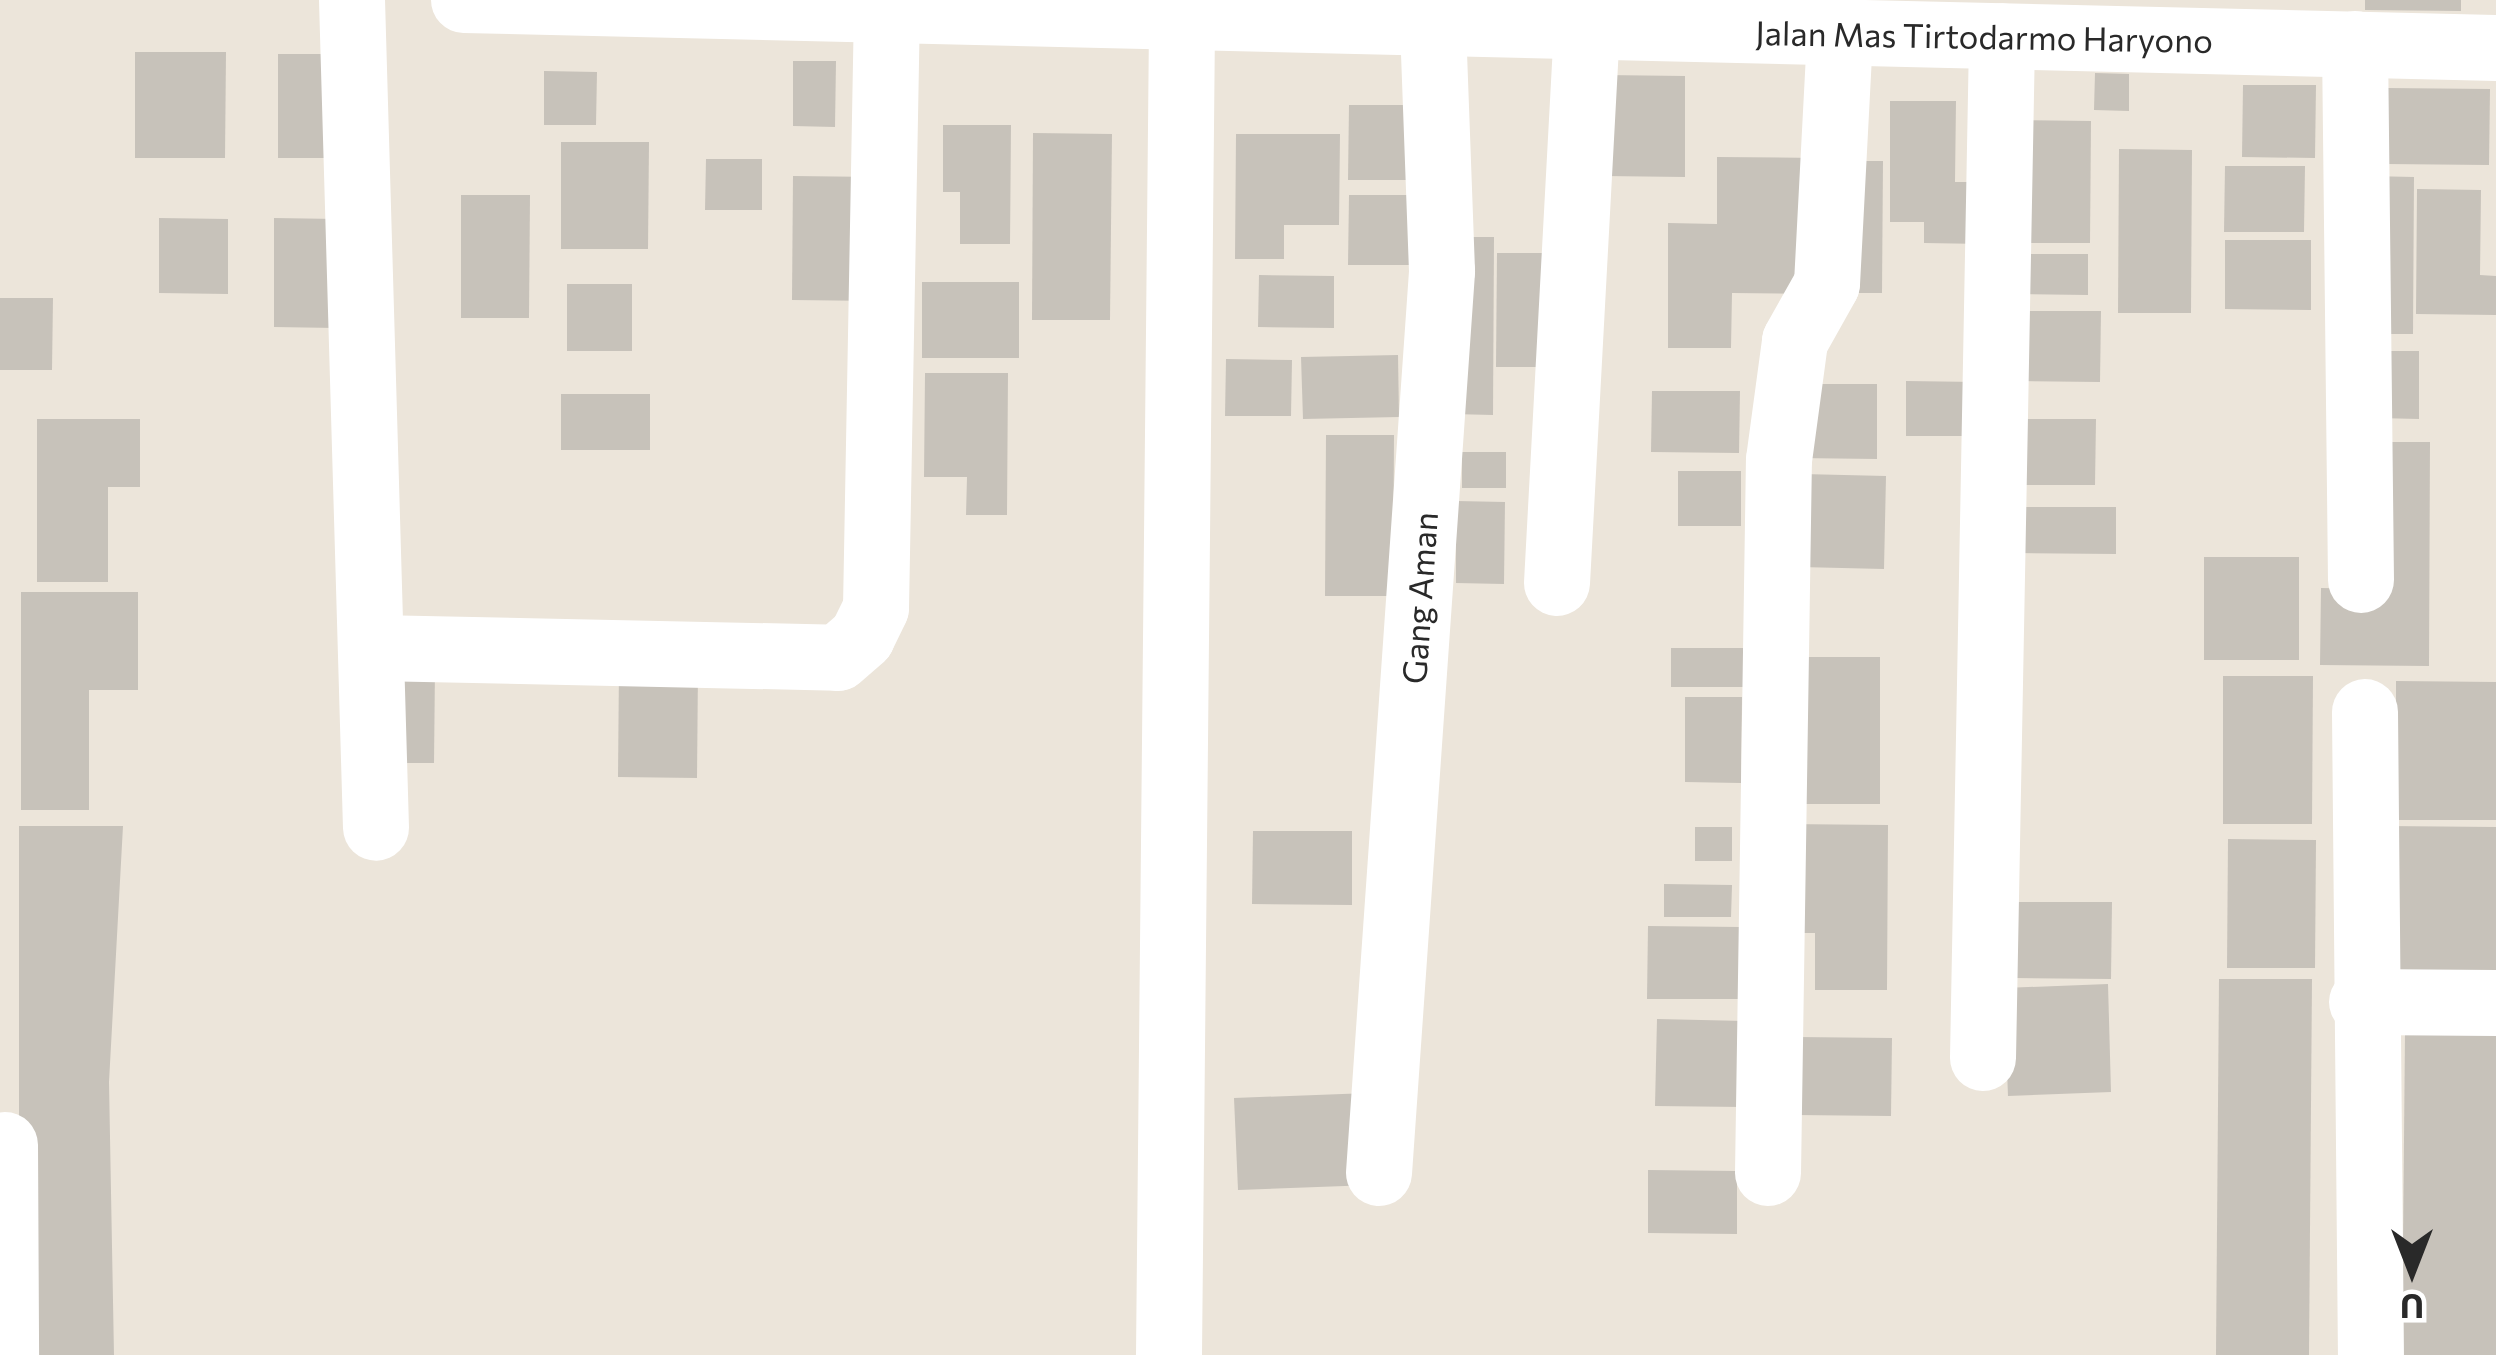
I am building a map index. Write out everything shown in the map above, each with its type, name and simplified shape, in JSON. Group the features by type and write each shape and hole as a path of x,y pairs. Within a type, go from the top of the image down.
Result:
{"street":[{"path":"352,0 375,648 376,828"},
{"name":"Jalan Mas Tirtodarmo Haryono","path":"464,0 1182,17 1261,9 1433,23 1587,27 1776,15 2002,36 2111,20 2355,44 2496,48"},
{"path":"375,648 838,658 862,637 876,608 887,10"},
{"path":"1169,1355 1182,17"},
{"path":"1768,1173 1779,460 1795,341 1827,284 1864,22"},
{"name":"Gang Aman","path":"1379,1173 1442,271 1433,23"},
{"path":"1557,583 1587,27"},
{"path":"1983,1058 2002,36"},
{"path":"2355,44 2361,580"},
{"path":"2365,712 2362,1002 2371,1355"},
{"path":"2362,1002 2496,1003"},
{"path":"2,1138 6,1355"}],"building":[{"path":"2365,0 2461,0 2461,11 2365,10"},
{"path":"135,52 226,52 225,158 135,158"},
{"path":"278,54 342,54 342,158 278,158"},
{"path":"793,61 836,61 835,127 793,126"},
{"path":"544,71 597,72 596,125 544,125"},
{"path":"2095,73 2129,74 2129,111 2094,110"},
{"path":"1604,75 1685,76 1685,177 1604,176"},
{"path":"2243,85 2316,85 2315,158 2242,157"},
{"path":"2387,88 2490,89 2489,165 2386,164"},
{"path":"1890,101 1956,101 1955,182 1984,182 1984,244 1924,243 1924,222 1890,222"},
{"path":"1349,105 1418,105 1418,180 1348,180"},
{"path":"2021,120 2091,121 2090,243 2020,243"},
{"path":"943,125 1011,125 1010,244 960,244 960,192 943,192"},
{"path":"1033,133 1112,134 1110,320 1032,320"},
{"path":"1236,134 1340,134 1339,225 1284,225 1284,259 1235,259"},
{"path":"561,142 649,142 648,249 561,249"},
{"path":"2119,149 2192,150 2191,313 2118,313"},
{"path":"1717,157 1819,158 1818,294 1732,293 1731,348 1668,348 1668,223 1717,224"},
{"path":"706,159 762,159 762,210 705,210"},
{"path":"1835,161 1883,161 1882,293 1834,293"},
{"path":"2225,166 2305,166 2304,232 2224,232"},
{"path":"793,176 877,177 877,301 792,300"},
{"path":"2369,176 2414,177 2413,334 2368,334"},
{"path":"2417,189 2481,190 2480,275 2496,276 2496,315 2416,314"},
{"path":"461,195 530,195 529,318 461,318"},
{"path":"1349,195 1432,195 1432,265 1348,265"},
{"path":"159,218 228,219 228,294 159,293"},
{"path":"274,218 337,219 336,328 274,327"},
{"path":"1453,237 1494,237 1493,415 1452,414"},
{"path":"2225,240 2311,240 2311,310 2225,309"},
{"path":"1497,253 1550,253 1549,367 1496,367"},
{"path":"2018,254 2088,254 2088,295 2017,294"},
{"path":"1259,275 1334,276 1334,328 1258,327"},
{"path":"922,282 1019,282 1019,358 922,358"},
{"path":"567,284 632,284 632,351 567,351"},
{"path":"0,298 53,298 52,370 0,370"},
{"path":"2018,311 2101,311 2100,382 2018,381"},
{"path":"2377,351 2419,351 2419,419 2377,418"},
{"path":"1398,355 1399,417 1303,419 1301,357"},
{"path":"1226,359 1292,360 1291,416 1225,416"},
{"path":"925,373 1008,373 1007,515 966,515 967,477 924,477"},
{"path":"1906,381 1977,382 1977,436 1906,436"},
{"path":"1798,384 1877,384 1877,459 1797,458"},
{"path":"1652,391 1740,391 1739,453 1651,452"},
{"path":"561,394 650,394 650,450 561,450"},
{"path":"37,419 140,419 140,487 108,487 108,582 37,582"},
{"path":"2016,419 2096,419 2095,485 2015,485"},
{"path":"1326,435 1394,435 1393,596 1325,596"},
{"path":"2371,442 2430,442 2429,666 2320,665 2321,588 2370,589"},
{"path":"1462,452 1506,452 1506,488 1462,488"},
{"path":"1678,471 1741,471 1741,526 1678,526"},
{"path":"1802,474 1886,476 1884,569 1800,567"},
{"path":"1456,501 1505,502 1504,584 1456,583"},
{"path":"2017,507 2116,507 2116,554 2017,553"},
{"path":"2204,557 2299,557 2299,660 2204,660"},
{"path":"21,592 138,592 138,690 89,690 89,810 21,810"},
{"path":"1671,648 1743,648 1743,687 1671,687"},
{"path":"1782,657 1880,657 1880,804 1782,804"},
{"path":"390,667 435,668 434,763 389,763"},
{"path":"619,667 698,668 697,778 618,777"},
{"path":"2223,676 2313,676 2312,824 2223,824"},
{"path":"2396,681 2496,682 2496,820 2396,820"},
{"path":"1685,697 1742,697 1741,783 1685,782"},
{"path":"1785,824 1888,825 1887,990 1815,990 1815,933 1784,933"},
{"path":"19,826 123,826 109,1082 114,1355 36,1355 19,1325"},
{"path":"2385,826 2496,827 2496,979 2385,978"},
{"path":"1695,827 1732,827 1732,861 1695,861"},
{"path":"1253,831 1352,831 1352,905 1252,904"},
{"path":"2228,839 2316,840 2315,968 2227,968"},
{"path":"1664,884 1732,885 1731,917 1664,917"},
{"path":"2016,902 2112,902 2111,979 2015,978"},
{"path":"1648,926 1740,927 1739,999 1647,999"},
{"path":"2219,979 2312,979 2309,1355 2216,1355"},
{"path":"2108,984 2111,1092 2008,1096 2004,988"},
{"path":"1657,1019 1745,1021 1743,1107 1655,1106"},
{"path":"2405,1033 2496,1033 2496,1355 2402,1355"},
{"path":"1797,1037 1892,1038 1891,1116 1796,1115"},
{"path":"1369,1093 1372,1185 1238,1190 1234,1098"},
{"path":"1648,1170 1737,1171 1737,1234 1648,1233"}]}
